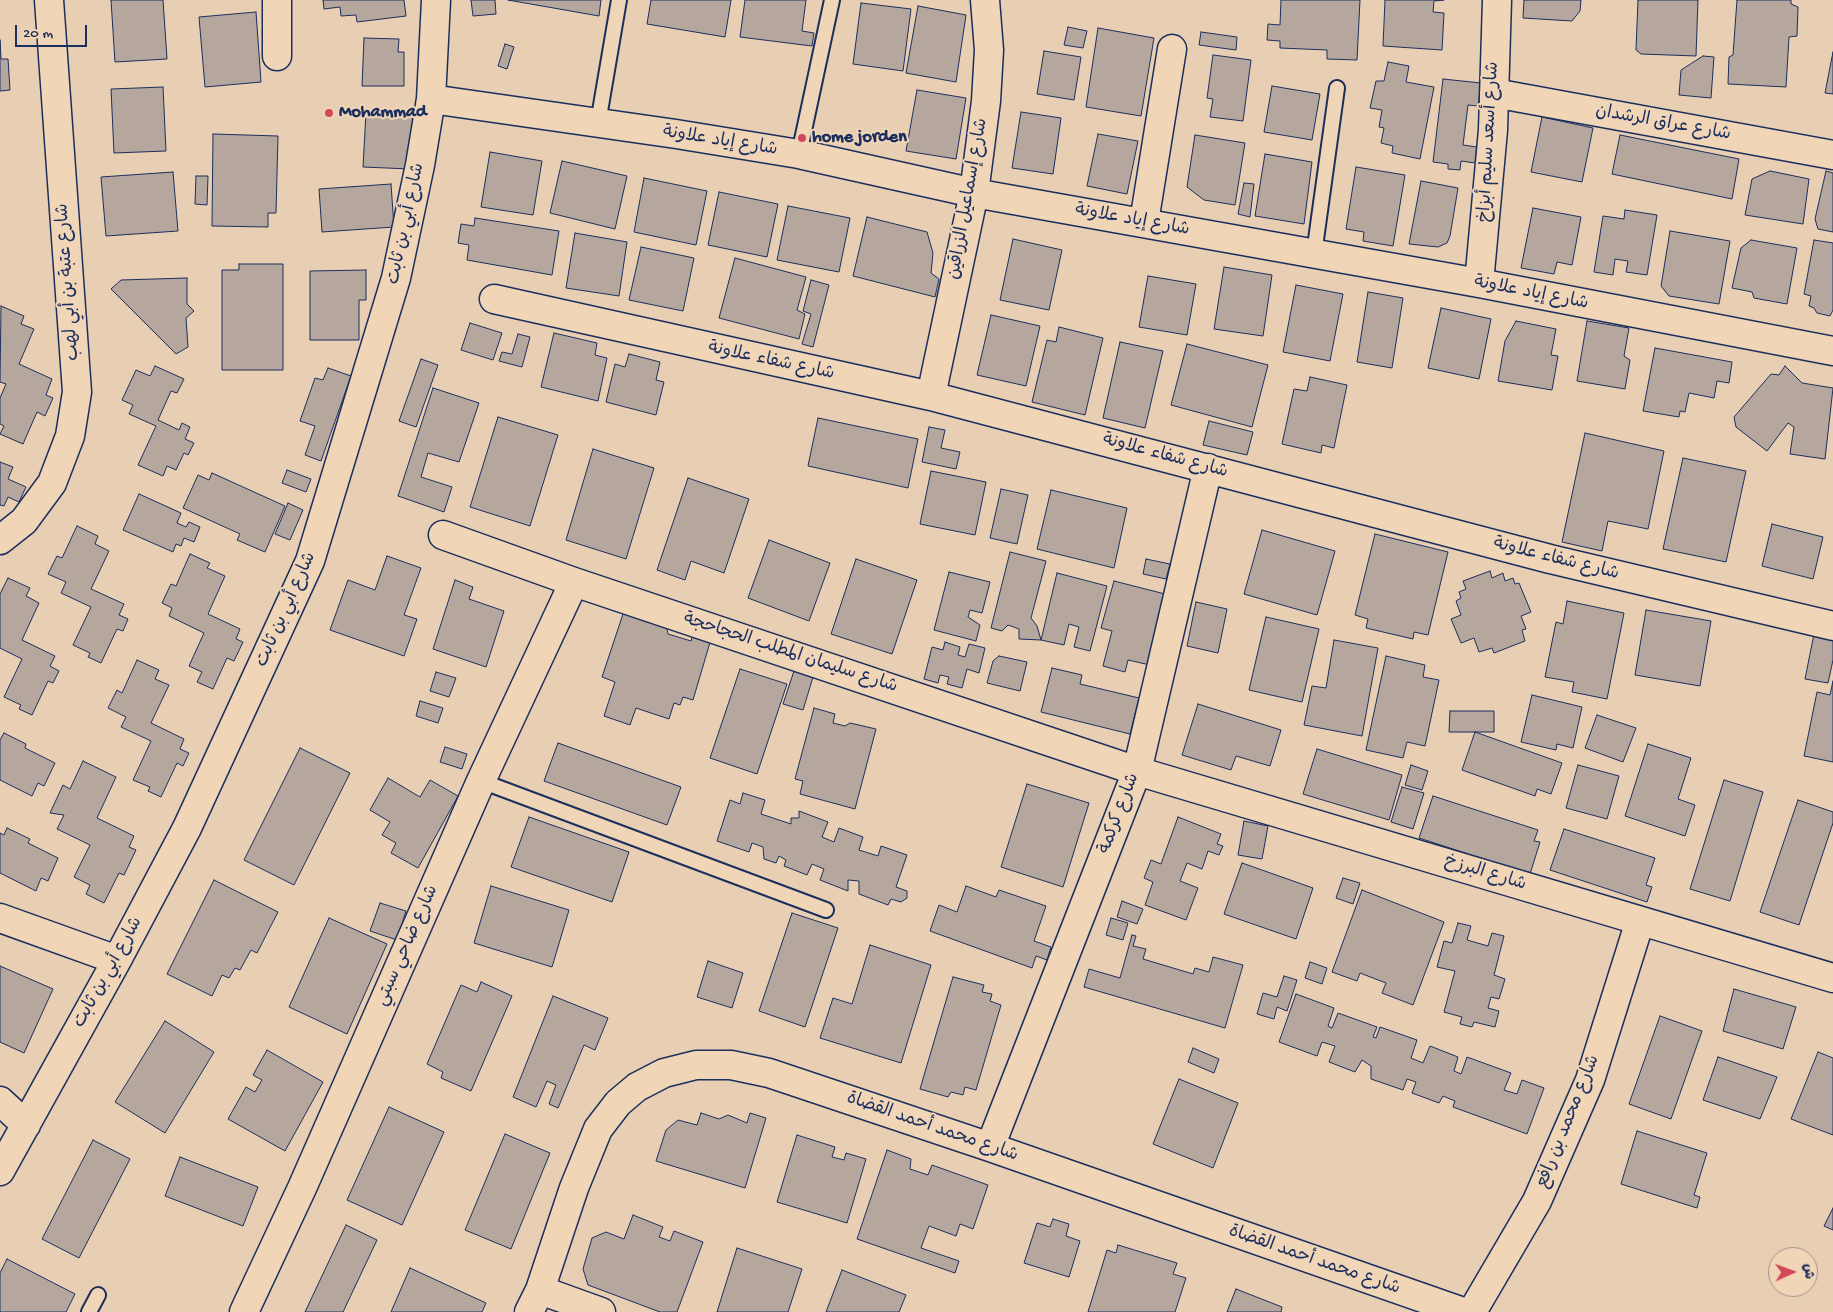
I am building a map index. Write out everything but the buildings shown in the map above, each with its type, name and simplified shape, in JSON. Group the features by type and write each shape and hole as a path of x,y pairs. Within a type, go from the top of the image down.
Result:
{"street":[{"name":"شارع عتبة بن أبي لهب","path":"0,540 24,521 52,483 70,436 77,392 49,0"},
{"path":"277,0 277,56"},
{"name":"شارع أبي بن ثابت","path":"0,1172 117,960 187,828 310,562 396,278 420,166 430,99 436,0"},
{"name":"شارع إسماعيل الزراقين","path":"931,396 974,192 986,101 989,50 985,0"},
{"name":"شارع أسعد سليم أبزاخ","path":"1479,283 1489,189 1497,0"},
{"path":"1144,222 1172,50"},
{"name":"شارع عراق الرشدان","path":"1494,93 1833,154"},
{"name":"شارع إياد علاونة","path":"430,99 799,154 974,192 1479,283 1833,351"},
{"name":"شارع شفاء علاونة","path":"494,299 931,396 1550,559 1833,626"},
{"name":"شارع كركمة","path":"990,1147 1138,770 1208,468"},
{"name":"شارع سليمان المطلب الحجاحجة","path":"443,535 574,582 1138,770"},
{"name":"شارع ضاحي سبتي","path":"244,1312 302,1188 481,781 574,582"},
{"name":"شارع البرزخ","path":"1138,770 1833,978"},
{"path":"0,918 117,960"},
{"name":"شارع محمد بن رافع","path":"1472,1312 1537,1201 1590,1080 1640,921"},
{"name":"شارع محمد أحمد القضاة","path":"534,1301 574,1188 598,1129 618,1103 637,1087 664,1073 696,1065 731,1065 769,1073 990,1147 1463,1312"},
{"path":"0,1101 26,1125"},
{"path":"534,1301 601,1312"}],"lane":[{"path":"598,123 619,0"},
{"path":"799,154 832,0"},
{"path":"1314,254 1337,88"},
{"path":"481,781 826,910"},
{"path":"89,1312 98,1295"}],"place":[{"name":"Mohammad","path":"329,113"},
{"name":"home jorden","path":"802,138"}]}
